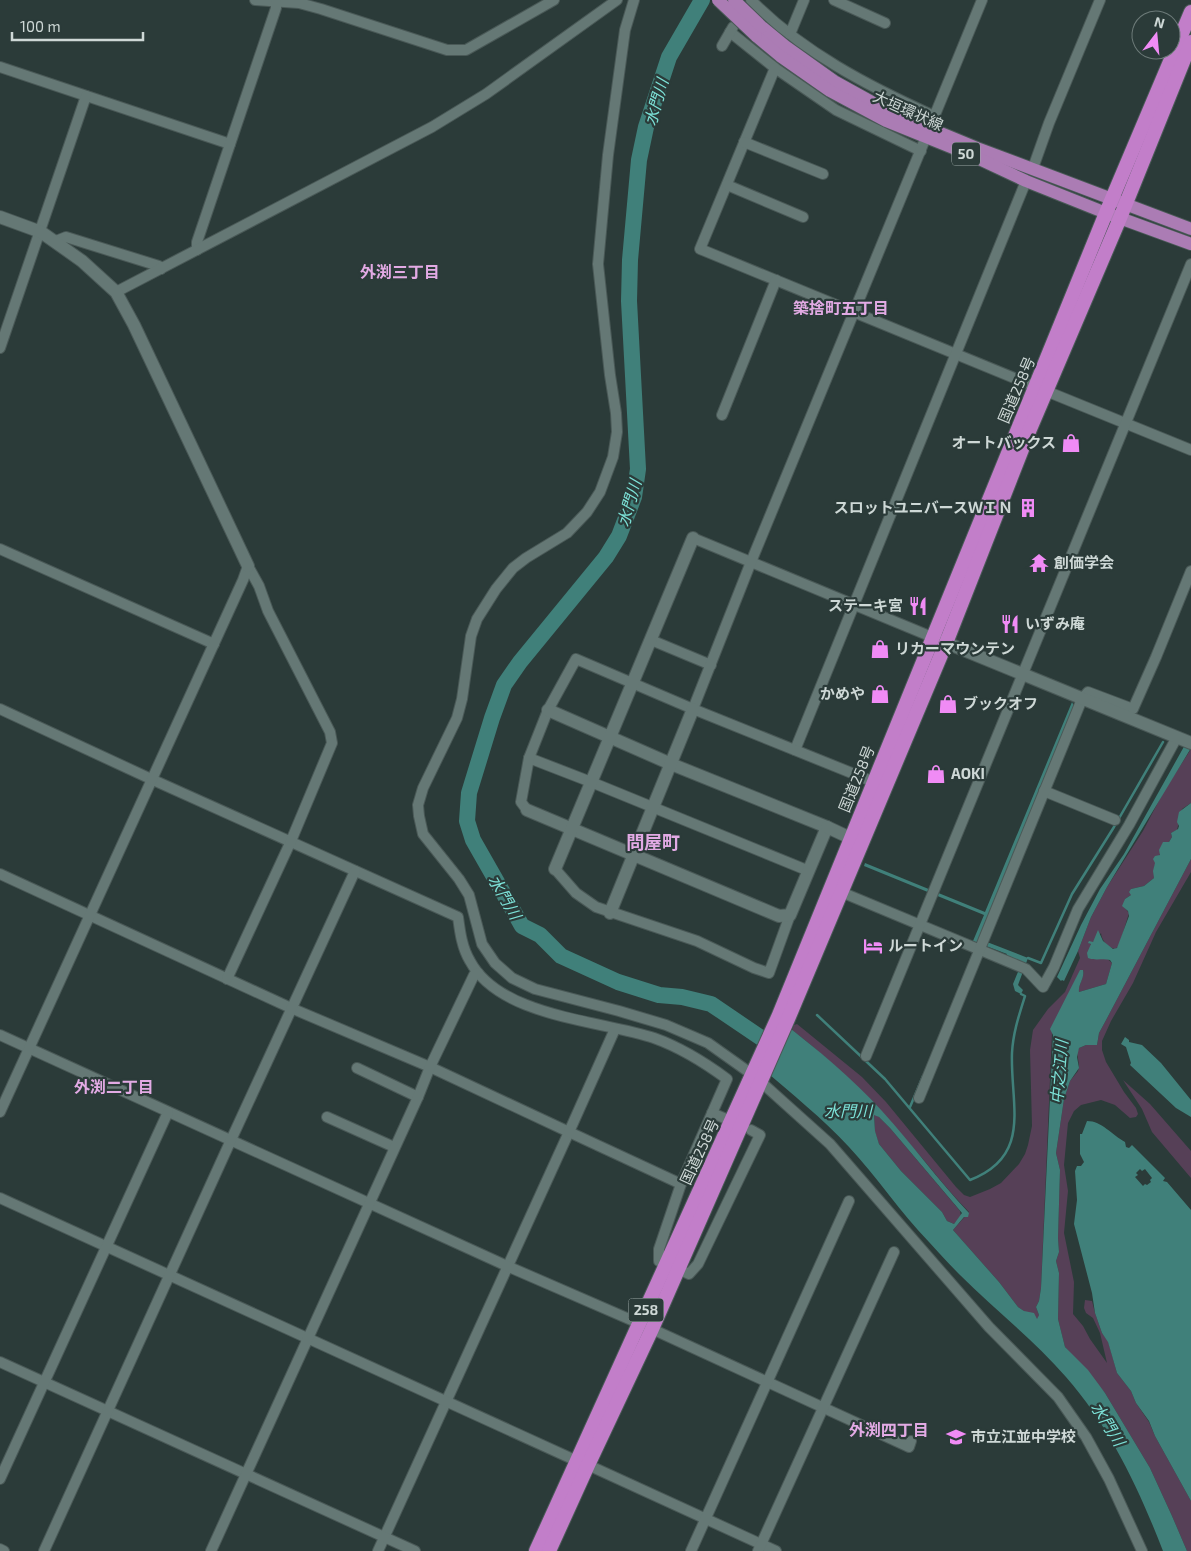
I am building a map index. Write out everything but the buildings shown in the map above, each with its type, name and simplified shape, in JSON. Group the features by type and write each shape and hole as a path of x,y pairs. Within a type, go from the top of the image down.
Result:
{"highway":[{"name":"国道258号","path":"784,1017 856,840 946,643 1106,213 1191,12"},
{"name":"国道258号","path":"536,1551 582,1463 646,1327 841,892 874,782 932,637 1041,389 1126,205 1191,42"},
{"name":"国道258号","path":"549,1551 582,1463"}],"main road":[{"name":"大垣環状線","path":"718,0 759,32"},
{"name":"大垣環状線","path":"734,0 780,56 830,91 886,121 930,127 1191,229"},
{"name":"大垣環状線","path":"930,127 973,156 1026,181 1191,244"}],"street":[{"path":"255,0 299,4 321,9 447,50 466,50 554,0"},
{"path":"116,292 432,127 486,94 617,0"},
{"path":"634,0 625,30 608,155 598,264 618,432 613,458 600,492 587,512 567,534 526,558 513,568 496,589 477,620 471,636 462,699 457,718 423,788 418,805 422,834 459,879 469,895 482,944 495,963 512,978 535,989 666,1025 708,1043 758,1076 830,1144 990,1327 1058,1398 1086,1437 1109,1479 1142,1551"},
{"path":"722,46 750,0 768,18 829,62 881,92 930,127"},
{"path":"790,34 804,0"},
{"path":"834,0 886,23"},
{"path":"610,913 751,562 982,0"},
{"path":"1033,168 1049,123 1100,0"},
{"path":"197,250 197,242 276,8 276,2"},
{"path":"730,32 775,68 836,110 921,151"},
{"path":"0,67 230,144"},
{"path":"775,68 700,249 1191,450"},
{"path":"0,348 86,96"},
{"path":"744,142 823,174"},
{"path":"795,750 1026,181"},
{"path":"727,185 803,217"},
{"path":"0,217 41,232 56,241 82,260 116,292 134,325 259,586 268,611 330,732 332,743 292,841 228,979"},
{"path":"56,241 66,237 161,268"},
{"path":"866,1056 1191,264"},
{"path":"722,415 776,280"},
{"path":"828,827 790,915 769,973 754,968 697,941 596,907 576,893 555,869 693,538 1183,740 1078,910 1054,967 1043,987 1021,967 982,944 920,926 841,892"},
{"path":"0,549 214,644"},
{"path":"0,1112 248,566"},
{"path":"919,1098 1082,699 1088,692 1133,709 1191,571"},
{"path":"650,640 711,665"},
{"path":"790,915 779,916 527,810 521,802 529,758 548,710 576,659 693,709 874,782"},
{"path":"0,709 458,917 462,944 470,961 495,990 514,1000 539,1009 652,1038 681,1048 703,1061 727,1079 681,1184 659,1249 659,1260 689,1274 698,1264 760,1135 752,1130"},
{"path":"548,710 671,764 856,840"},
{"path":"529,758 808,871"},
{"path":"1044,791 1115,820"},
{"path":"44,1551 230,1140 355,871"},
{"path":"0,874 291,1008 430,1067 681,1184"},
{"path":"213,1550 430,1067 474,975 478,972"},
{"path":"378,1551 615,1029"},
{"path":"0,1035 823,1408 909,1446 911,1442"},
{"path":"357,1068 418,1097"},
{"path":"0,1479 168,1112"},
{"path":"712,1113 724,1118"},
{"path":"327,1117 394,1147"},
{"path":"0,1198 706,1519 759,1548 776,1551"},
{"path":"691,1551 849,1201"},
{"path":"759,1548 894,1252"},
{"path":"0,1362 415,1551"},
{"path":"0,1549 4,1551"}],"shaded area":[{"path":"1191,749 1191,803 1182,809 1177,830 1171,833 1172,837 1157,860 1154,878 1144,886 1131,889 1131,895 1125,899 1124,907 1129,913 1119,946 1115,949 1107,945 1101,933 1093,942 1089,943 1112,963 1106,984 1079,992 1083,970 1052,1033 1041,1288 1036,1307 1039,1315 1037,1320 1018,1307 999,1282 953,1230 969,1212 867,1097 838,1069 792,1030 794,1025 797,1024 862,1077 886,1102 964,1195 970,1197 1001,1183 1019,1164 1025,1154 1032,1126 1030,1050 1033,1030 1048,1009 1065,992 1080,958 1078,951 1091,917 1107,887 1143,831 1164,791"},
{"path":"1191,859 1191,872 1156,932 1133,983 1102,1041 1102,1050 1106,1062 1138,1114 1136,1117 1130,1118 1115,1105 1101,1100 1081,1105 1074,1111 1068,1123 1064,1165 1068,1191 1064,1233 1074,1282 1073,1314 1107,1363 1100,1333 1093,1318 1086,1313 1084,1308 1085,1300 1092,1301 1102,1333 1108,1341 1117,1373 1131,1391 1136,1403 1149,1422 1191,1501 1191,1551 1187,1551 1150,1468 1105,1393 1065,1347 1058,1319 1059,1273 1056,1261 1059,1252 1060,1170 1056,1153 1064,1099 1070,1081 1078,1071 1077,1052 1079,1048 1086,1045 1097,1045 1099,1033"},
{"path":"1123,1080 1150,1104 1191,1151 1191,1178 1152,1132 1142,1109"},
{"path":"874,1114 890,1128 960,1211 961,1216 954,1224 947,1221 942,1212 901,1171 879,1144 875,1132"}],"water":[{"path":"1072,702 1074,706 987,942 1028,958 1018,985 1023,990 1021,994 1015,991 1013,984 1022,962 973,941 984,915 864,866 865,863 985,912"},
{"path":"1186,743 1191,748 1107,887 1091,917 1064,981 1061,981 1057,977 1081,925 1100,889 1124,854"},
{"name":"中之江川","path":"1191,803 1191,859 1099,1033 1097,1045 1086,1045 1079,1048 1077,1057 1079,1068 1070,1081 1064,1099 1056,1153 1060,1170 1059,1252 1056,1261 1059,1273 1058,1319 1065,1347 1088,1370 1105,1393 1150,1468 1187,1551 1163,1551 1144,1505 1122,1460 1082,1396 1041,1350 973,1288 918,1231 839,1136 762,1068 782,1022 846,1075 882,1111 969,1213 968,1217 964,1217 953,1230 999,1282 1018,1307 1024,1311 1034,1313 1037,1319 1039,1315 1036,1307 1041,1288 1053,1035 1050,1029 1080,970 1083,970 1083,973 1079,992 1106,984 1112,963 1110,960 1088,958 1087,953 1091,944 1088,943 1089,941 1093,942 1098,930 1103,941 1113,949 1117,948 1129,916 1128,911 1122,906 1125,899 1131,895 1129,892 1131,889 1144,886 1154,878 1155,863 1153,859 1155,856 1160,855 1159,850 1163,842 1169,842 1172,837 1171,833 1178,829 1179,812","holes":["874,1115 879,1117 962,1213 954,1224 947,1221 942,1212 901,1171 879,1144 875,1131"]},
{"path":"1125,1037 1129,1042 1142,1045 1161,1063 1191,1100 1191,1117 1176,1108 1130,1065 1126,1047 1121,1044"},
{"path":"1087,1121 1102,1126 1125,1142 1126,1147 1129,1148 1132,1145 1165,1178 1163,1181 1167,1182 1191,1210 1191,1501 1155,1436 1149,1421 1136,1403 1131,1391 1117,1373 1108,1342 1102,1333 1095,1313 1092,1293 1074,1224 1077,1200 1075,1171 1077,1166 1081,1166 1084,1162 1080,1154 1080,1134 1082,1134"}],"pier":[{"path":"1140,1169 1142,1171 1145,1169 1152,1178 1151,1182 1147,1185 1143,1186 1135,1177"}],"waterway":[{"name":"水門川","path":"702,0 669,57 646,127 639,160 630,260 629,301 638,469 634,497 619,536 606,557 520,662 504,685 469,793 467,821 473,840 522,926 540,935 561,956 618,982 659,995 682,997 711,1004 779,1050"},
{"path":"1028,958 1041,963 1072,894 1114,827 1163,742"},
{"path":"817,1015 885,1079 970,1180 990,1170 1003,1157 1010,1143 1014,1127 1012,1053 1015,1031 1025,996 1021,994"},
{"path":"910,1107 923,1076"}],"place":[{"name":"オートバックス","path":"1071,443"},
{"name":"スロットユニバースＷＩＮ","path":"1028,508"},
{"name":"創価学会","path":"1039,563"},
{"name":"ステーキ宮","path":"918,606"},
{"name":"いずみ庵","path":"1010,624"},
{"name":"リカーマウンテン","path":"880,649"},
{"name":"かめや","path":"880,694"},
{"name":"ブックオフ","path":"948,704"},
{"name":"AOKI","path":"936,774"},
{"name":"ルートイン","path":"873,946"},
{"name":"市立江並中学校","path":"956,1437"}],"district":[{"name":"外渕三丁目","path":"400,272"},
{"name":"築捨町五丁目","path":"841,308"},
{"name":"問屋町","path":"653,843"},
{"name":"外渕二丁目","path":"114,1087"},
{"name":"外渕四丁目","path":"889,1430"}]}
